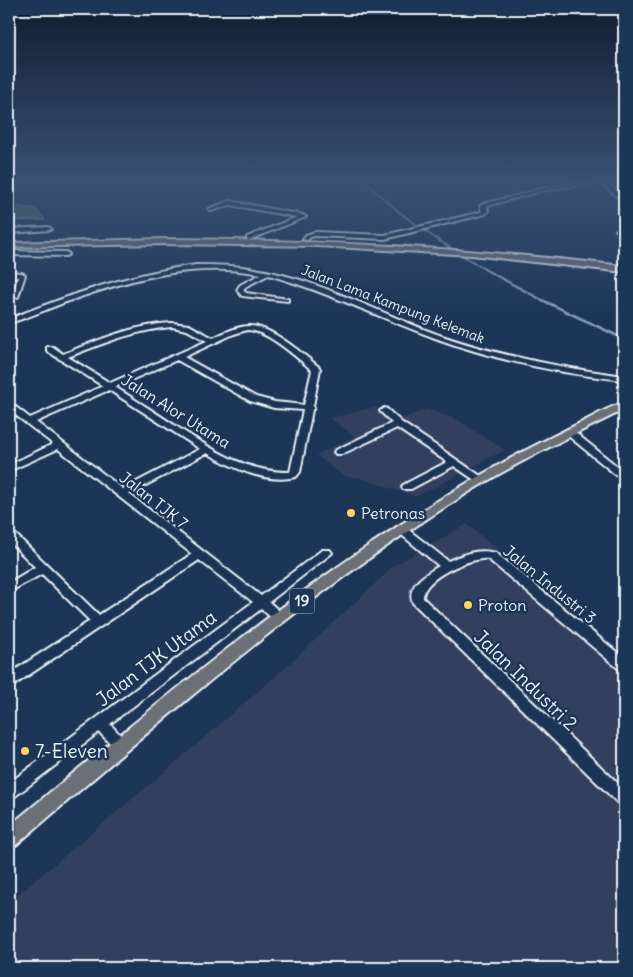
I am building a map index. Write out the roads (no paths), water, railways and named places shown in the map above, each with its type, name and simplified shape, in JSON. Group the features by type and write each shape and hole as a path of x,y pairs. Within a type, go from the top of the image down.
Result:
{"highway":[{"path":"9,244 149,237 306,239 438,248 624,269"},
{"path":"9,244 234,241 438,248"},
{"path":"458,250 624,264"}],"main road":[{"name":"19","path":"9,838 280,617 401,529 479,479 569,432 624,406"}],"street":[{"path":"9,231 48,229"},
{"path":"249,238 273,229"},
{"path":"306,239 308,236 315,234 385,236 423,229"},
{"path":"9,244 66,254"},
{"name":"Jalan Lama Kampung Kelemak","path":"9,321 90,291 159,273 217,266 268,273 324,289 412,327 494,356 546,368 624,378"},
{"path":"9,274 16,273 22,277 16,296"},
{"path":"268,273 242,286 240,290 244,295 286,300"},
{"path":"62,357 138,330 157,326 184,326 213,342"},
{"path":"29,422 178,357 247,328 255,328 272,338 316,369 310,408 274,405 252,399 178,357"},
{"name":"Jalan Alor Utama","path":"50,349 225,459 248,469 276,476 293,475 310,408"},
{"name":"Jalan TJK 7","path":"9,406 280,617"},
{"path":"384,411 398,424 479,479"},
{"path":"340,452 398,424"},
{"path":"569,432 624,477"},
{"path":"9,468 59,445"},
{"path":"122,494 208,449"},
{"path":"407,487 454,462"},
{"path":"401,529 447,566"},
{"path":"9,535 98,622"},
{"name":"Jalan TJK Utama","path":"9,792 326,553"},
{"name":"Jalan Industri 3","path":"447,566 478,554 492,556 624,665"},
{"path":"9,681 199,555"},
{"name":"Jalan Industri 2","path":"447,566 418,588 417,600 624,799"},
{"path":"9,588 43,568"},
{"path":"100,723 122,745"}],"waterway":[{"path":"422,229 486,270"},
{"path":"484,269 542,300 624,339"}],"place":[{"name":"Petronas","path":"351,513"},
{"name":"Proton","path":"468,605"},
{"name":"7-Eleven","path":"25,751"}]}
